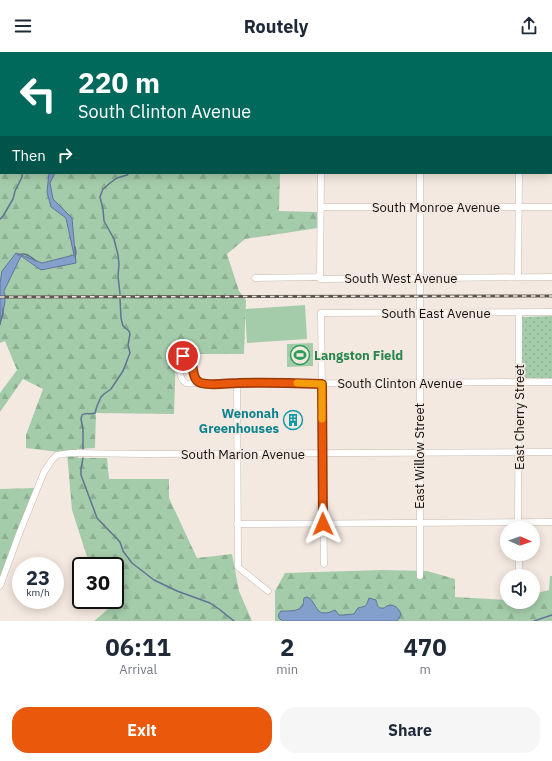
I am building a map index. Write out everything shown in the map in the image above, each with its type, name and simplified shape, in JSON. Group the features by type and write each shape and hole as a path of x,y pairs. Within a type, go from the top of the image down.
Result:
{"street":[{"path":"320,174 320,274"},
{"name":"East Willow Street","path":"420,174 420,576"},
{"path":"518,277 519,174"},
{"name":"South Monroe Avenue","path":"321,207 552,207"},
{"name":"South West Avenue","path":"255,278 317,277 320,274 320,279 552,277"},
{"name":"East Cherry Street","path":"518,521 519,312"},
{"name":"South East Avenue","path":"322,384 321,313 552,312"},
{"name":"South Clinton Avenue","path":"200,383 195,378 190,358 183,356 180,359 179,364 180,374 182,380 186,383 322,384 552,382"},
{"path":"237,383 238,567 268,591"},
{"path":"322,384 324,564"},
{"name":"South Marion Avenue","path":"0,586 47,465 57,456 62,454 552,452"},
{"path":"540,523 552,522"},
{"path":"237,524 420,523 500,525"}],"green space":[{"path":"0,174 49,174 47,192 51,207 66,218 74,255 42,263 16,253 0,283"},
{"path":"54,174 280,174 279,211 317,212 318,228 245,239 227,254 239,291 246,300 244,354 176,354 174,414 96,413 95,448 77,449 78,458 107,458 109,479 169,479 169,498 197,558 232,554 239,591 252,621 94,621 108,609 124,609 124,557 87,557 72,510 67,453 26,448 26,435 43,389 23,379 0,412 0,393 17,370 5,341 0,343 0,325 5,302 4,291 21,256 41,270 76,262 72,218 53,199 50,183"},
{"path":"305,305 307,339 247,343 245,309"},
{"path":"552,316 552,378 522,378 522,317"},
{"name":"Langston Field","path":"313,343 313,366 287,367 287,344"},
{"path":"36,488 0,585 0,489"},
{"path":"382,570 427,571 455,579 455,597 500,600 500,609 540,609 540,592 549,590 550,576 552,576 552,621 275,621 275,591 285,573"}],"water":[{"path":"49,174 54,174 50,183 53,199 72,218 76,263 41,270 21,256 4,291 5,302 0,325 0,283 2,271 16,253 42,263 74,255 66,218 51,207 47,192"},
{"path":"307,597 312,600 317,609 322,613 328,613 335,610 339,615 354,614 358,608 365,606 369,598 376,600 377,605 380,608 390,605 394,606 398,609 401,615 397,621 283,621 280,619 279,615 281,611 293,611 299,609 303,605 304,598"}],"waterway":[{"path":"0,219 13,199 22,174"},
{"path":"120,294 118,255 114,239 104,221 100,197 103,189 110,183 117,178 128,174"},
{"path":"75,247 75,257"},
{"path":"18,255 25,254 36,261"},
{"path":"83,449 82,415 95,413 101,397 111,389 123,371 130,353 128,345 130,334 129,331 123,326 120,299"},
{"path":"0,323 3,308"},
{"path":"83,458 81,475 97,518 120,542 123,551 132,563 154,580 177,591 210,603 234,621"},
{"path":"534,621 552,615"}],"railway":[{"path":"0,297 552,296"}],"slow traffic":[{"path":"297,383 322,384 322,419"}],"place":[{"name":"Langston Field","path":"300,355"},
{"name":"Wenonah Greenhouses","path":"293,420"}],"route":[{"path":"183,356 190,358 195,378 200,383 322,384 323,524"}]}
